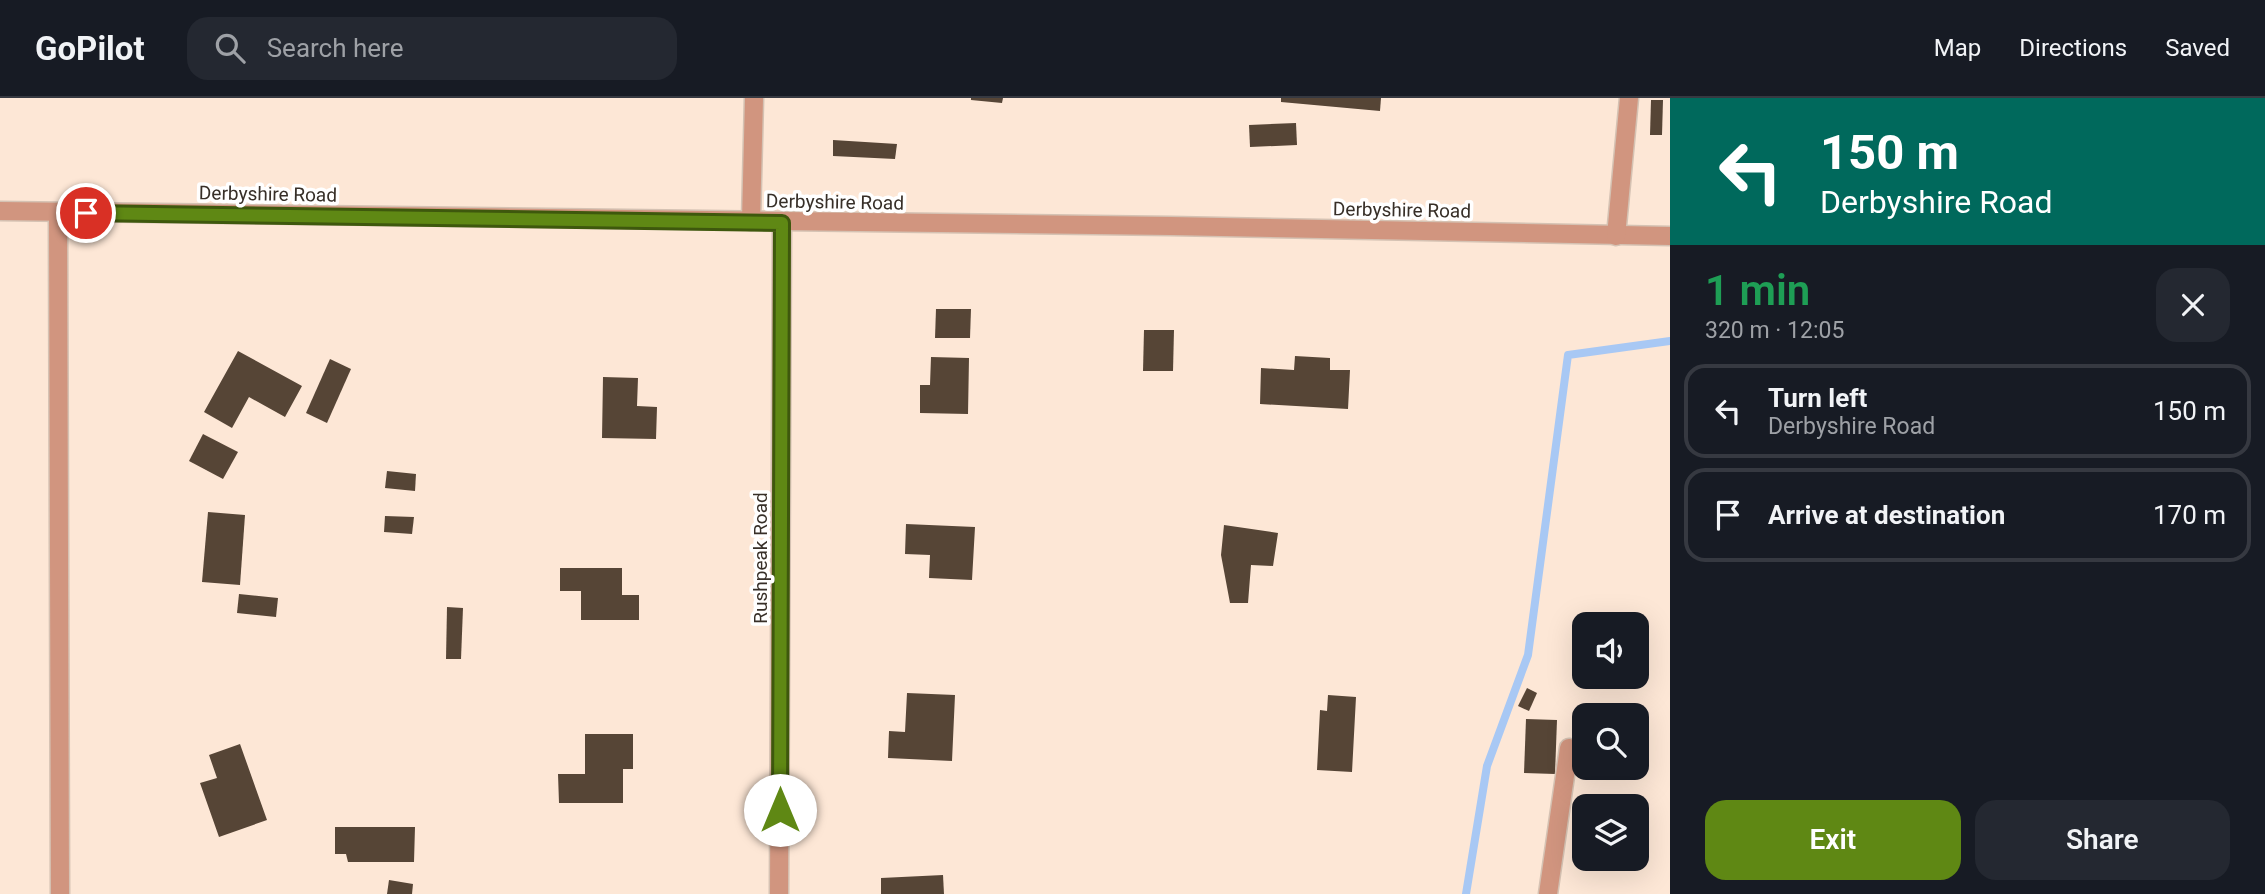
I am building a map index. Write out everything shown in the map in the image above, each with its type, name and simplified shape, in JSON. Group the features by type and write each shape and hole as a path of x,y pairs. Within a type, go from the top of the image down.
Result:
{"street":[{"path":"751,221 754,98"},
{"path":"1616,236 1629,98"},
{"name":"Derbyshire Road","path":"0,211 1171,226 1670,236"},
{"path":"58,213 60,894"},
{"name":"Rushpeak Road","path":"779,894 782,223"},
{"path":"1548,894 1569,748"}],"building":[{"path":"971,98 1003,98 1002,103"},
{"path":"1281,98 1381,98 1380,111 1281,102"},
{"path":"1651,100 1663,100 1662,135 1650,135"},
{"path":"1296,123 1297,145 1250,147 1249,125"},
{"path":"833,140 897,144 895,159 833,156"},
{"path":"936,309 971,309 970,338 935,338"},
{"path":"1144,330 1174,330 1173,371 1143,371"},
{"path":"238,351 302,386 285,417 249,397 232,428 204,412"},
{"path":"1295,356 1330,358 1330,370 1350,370 1348,409 1260,404 1261,368 1294,370"},
{"path":"931,357 969,358 968,414 920,413 920,385 930,385"},
{"path":"330,359 351,369 327,423 306,413"},
{"path":"603,377 638,378 637,406 657,407 656,439 602,438"},
{"path":"203,434 238,452 223,479 189,461"},
{"path":"387,471 416,474 415,491 385,488"},
{"path":"208,512 245,515 240,585 202,582"},
{"path":"385,516 414,517 412,534 384,532"},
{"path":"906,524 975,527 972,580 929,578 930,555 905,554"},
{"path":"1224,525 1278,533 1273,566 1251,565 1248,603 1230,603 1221,555"},
{"path":"560,568 622,568 622,595 639,595 639,620 581,620 581,591 560,591"},
{"path":"239,594 278,598 276,617 237,613"},
{"path":"447,607 463,608 461,659 446,659"},
{"path":"1527,688 1537,693 1529,711 1518,706"},
{"path":"907,693 955,695 952,761 888,758 889,731 905,732"},
{"path":"1328,695 1356,697 1352,772 1317,770 1320,710 1327,711"},
{"path":"1526,719 1557,720 1555,774 1524,773"},
{"path":"585,734 633,734 633,769 623,769 623,803 559,803 558,774 585,774"},
{"path":"240,744 267,820 219,837 200,783 217,778 209,755"},
{"path":"335,827 415,827 414,862 348,862 346,854 335,854"},
{"path":"943,875 944,894 881,894 881,878"},
{"path":"389,880 413,884 412,894 387,894"}],"waterway":[{"path":"1466,894 1487,766 1528,655 1568,355 1670,341"}],"route":[{"path":"86,213 782,223 780,810"}]}
